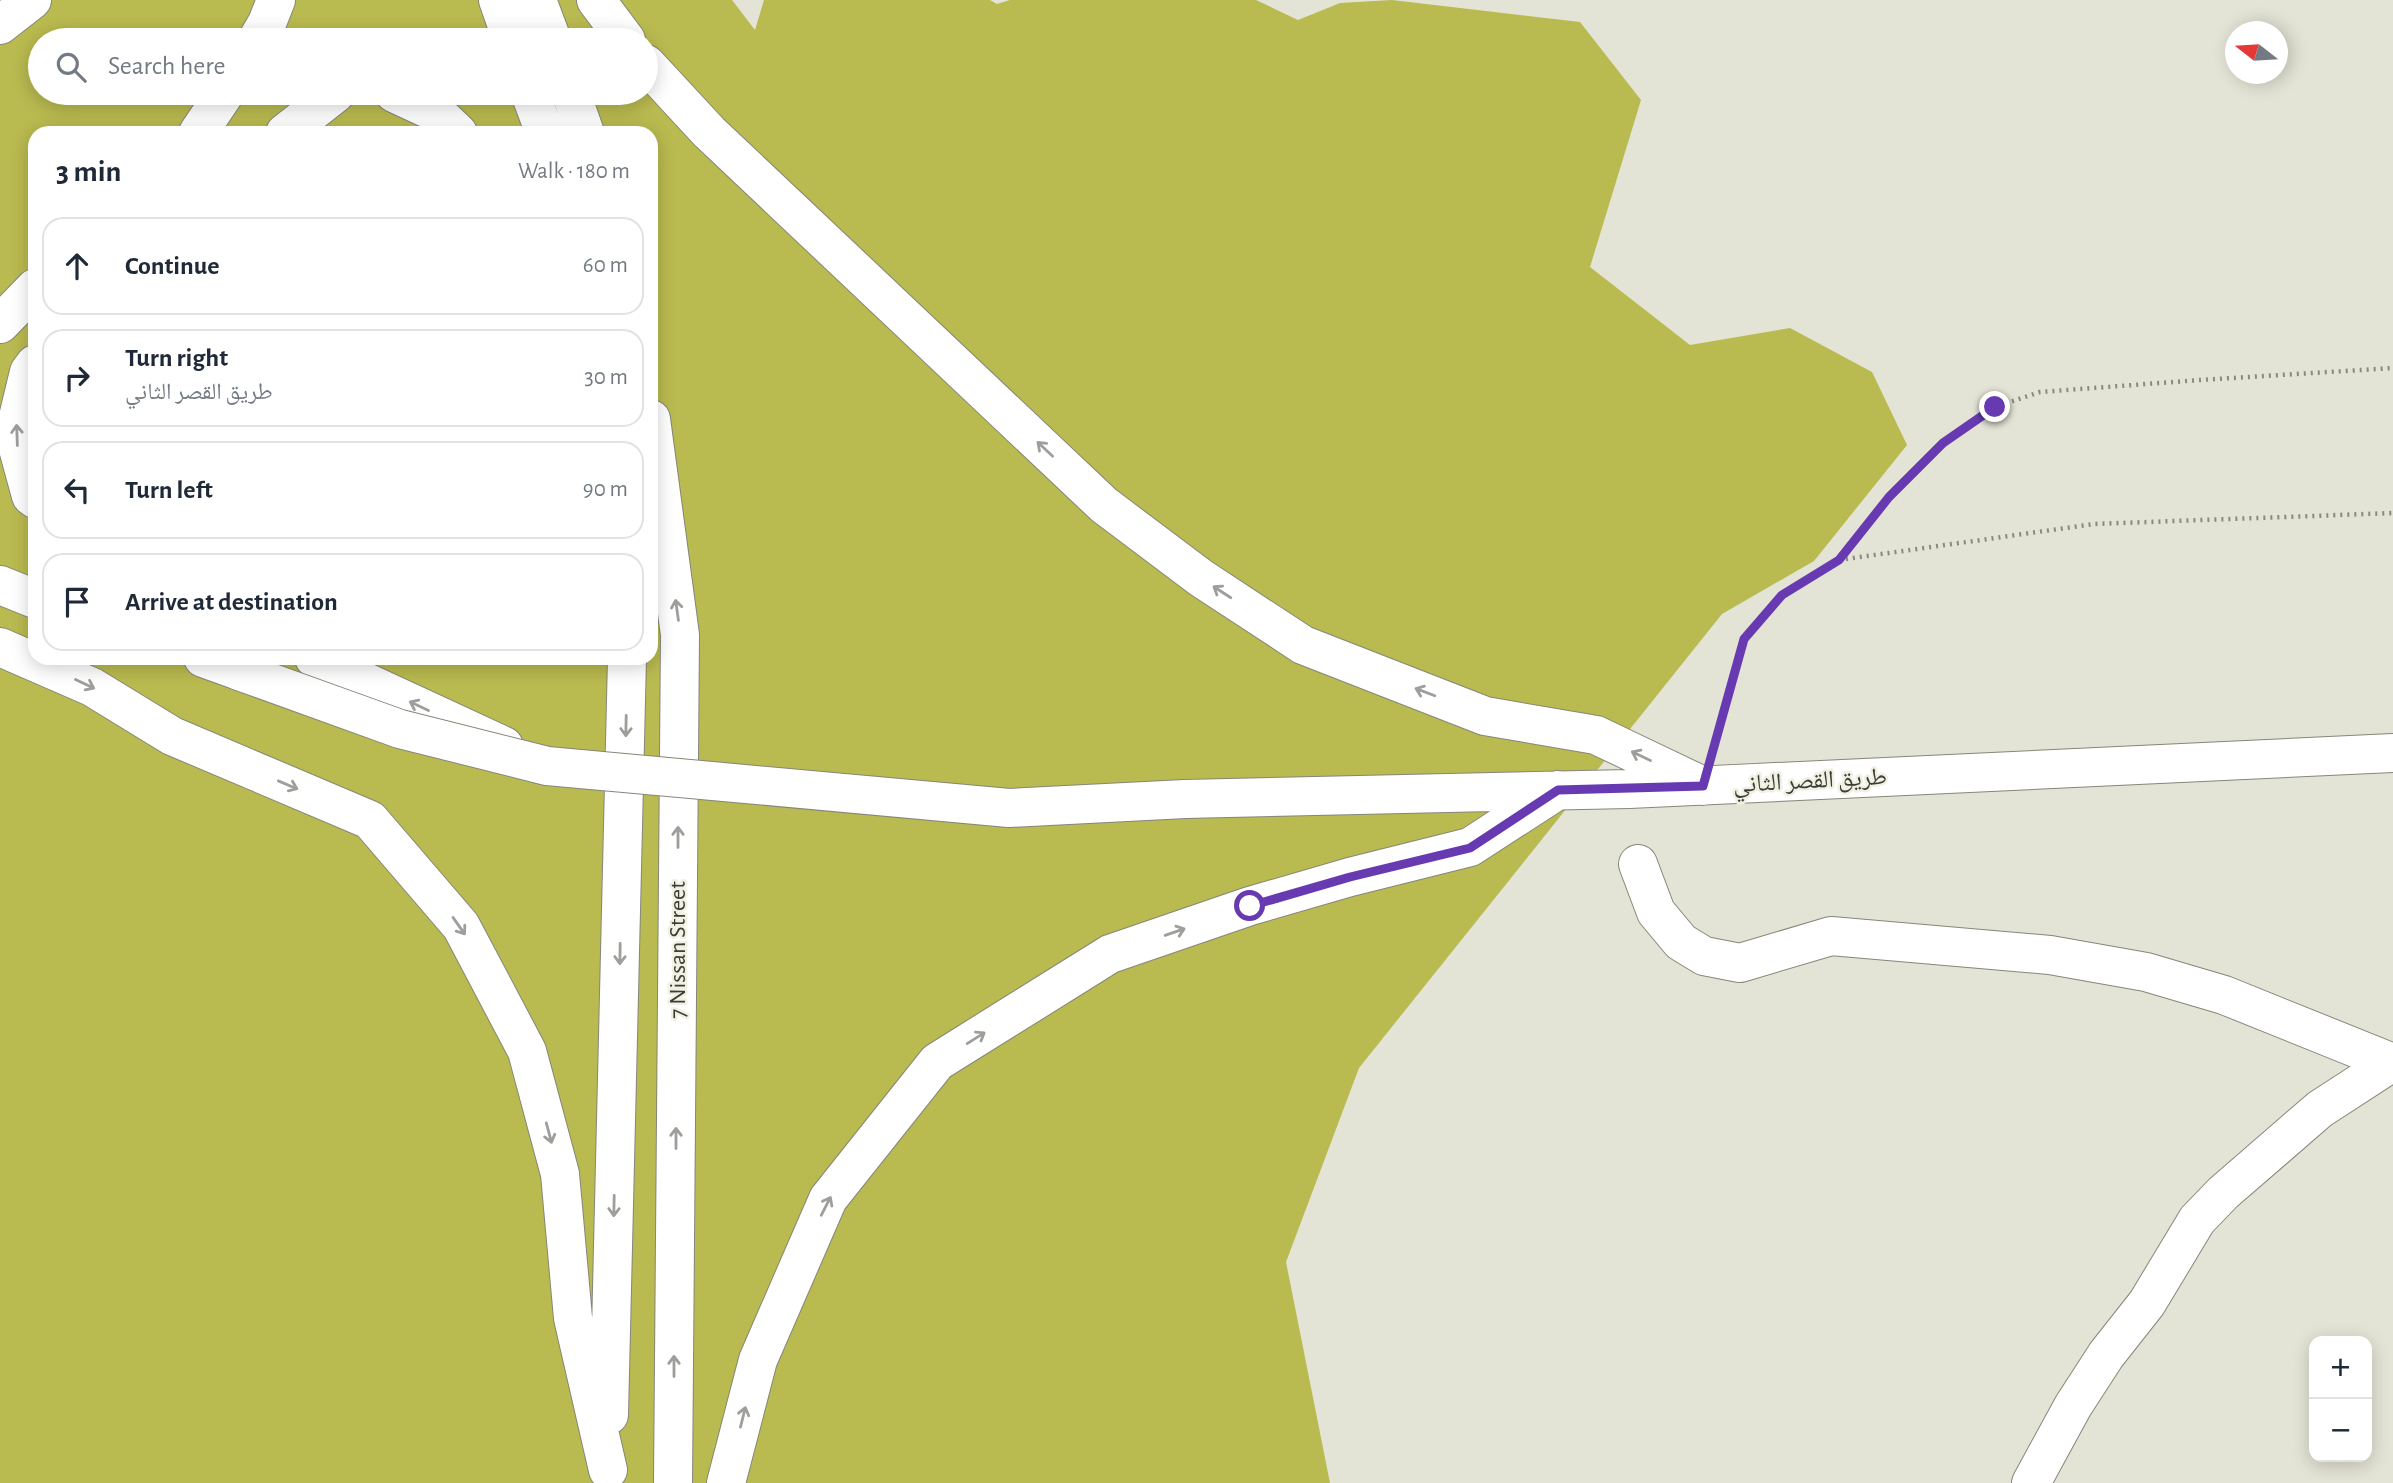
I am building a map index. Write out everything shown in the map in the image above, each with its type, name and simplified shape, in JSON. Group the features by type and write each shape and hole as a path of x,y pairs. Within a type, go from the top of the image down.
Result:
{"main road":[{"path":"0,25 32,0"},
{"path":"264,28 276,0"},
{"path":"498,0 508,28"},
{"path":"537,0 548,28"},
{"path":"596,0 617,28"},
{"path":"658,77 709,132 1104,505 1201,578 1303,645 1485,716 1596,735 1703,786"},
{"path":"203,126 217,105"},
{"path":"294,126 321,105"},
{"path":"420,105 437,113 451,126"},
{"path":"534,105 542,126"},
{"path":"575,105 583,126"},
{"path":"0,296 28,282"},
{"path":"0,324 28,295"},
{"path":"28,376 14,434 28,482"},
{"name":"7 Nissan Street","path":"658,471 680,635 673,1483"},
{"path":"0,585 28,595"},
{"path":"0,647 28,659"},
{"path":"41,665 92,687 172,736 370,820 461,926 527,1051 560,1174 573,1318 608,1476"},
{"path":"222,665 400,729 547,766"},
{"path":"329,665 547,766"},
{"path":"608,1476 627,665"},
{"name":"طريق القصر الثاني","path":"547,766 1009,808 1185,799 1703,786 2393,753"},
{"path":"726,1483 758,1360 828,1199 937,1062 1110,954 1275,899 1350,877 1470,848 1558,790"},
{"path":"1638,864 1656,912 1681,942 1703,956 1740,963 1831,936 2050,955 2146,972 2224,995 2392,1063"},
{"path":"2031,1483 2073,1406 2106,1355 2147,1303 2197,1220 2251,1168 2320,1109 2392,1063"}],"path":[{"path":"1703,786 1744,639 1782,595 1839,560 1889,497 1943,443 1995,407 2040,392 2393,368"},
{"path":"1839,560 2094,524 2393,513"}],"shaded area":[{"path":"0,0 732,0 755,30 764,0 990,0 997,4 1010,0 1256,0 1298,20 1340,3 1392,0 1580,22 1641,100 1590,267 1690,345 1790,328 1872,372 1907,445 1814,561 1722,614 1359,1068 1286,1262 1330,1483 0,1483"}],"route":[{"path":"1250,906 1350,877 1470,848 1558,790 1703,786 1744,639 1782,595 1839,560 1889,497 1943,443 1995,407"}]}
